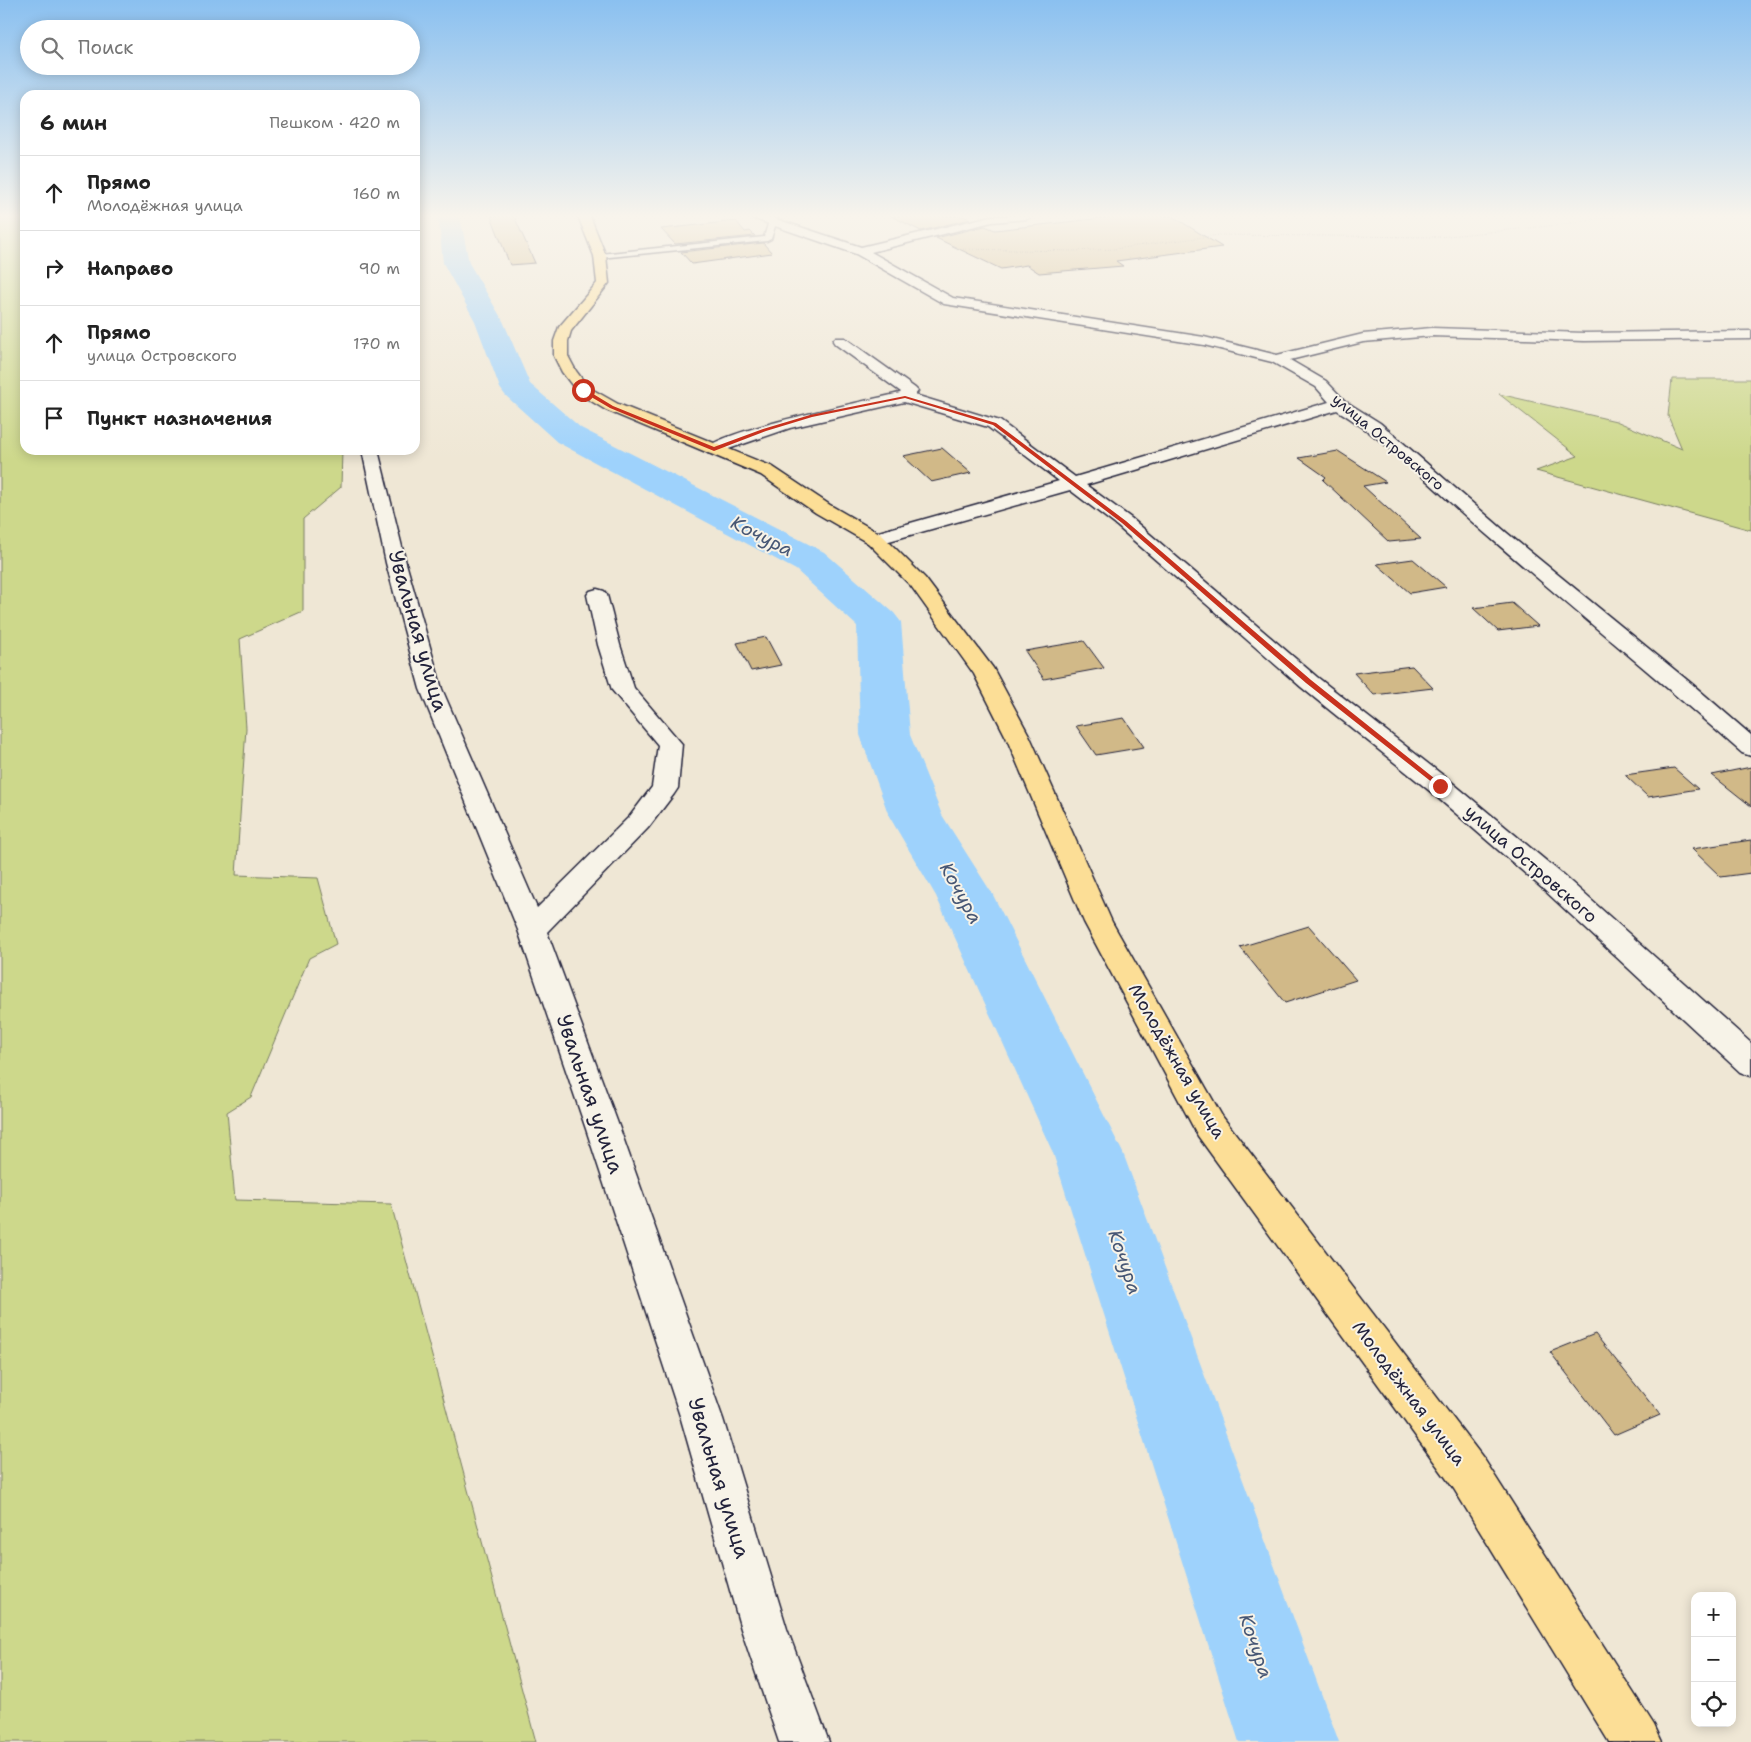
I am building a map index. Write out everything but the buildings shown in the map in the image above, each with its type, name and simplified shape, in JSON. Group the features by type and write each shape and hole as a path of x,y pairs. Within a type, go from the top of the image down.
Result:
{"main road":[{"name":"Молодёжная улица","path":"591,297 564,330 561,341 561,356 569,372 583,390 612,407 767,471 823,509 875,538 918,582 985,672 1018,737 1098,922 1210,1126 1469,1474 1637,1742"}],"street":[{"name":"улица Островского","path":"944,297 949,300 1204,341 1277,359 1321,384 1339,404 1374,426 1500,537 1684,689 1751,748"},
{"path":"1277,359 1363,338 1416,333 1584,337 1751,335"},
{"path":"714,449 764,430 812,416 905,397 910,391 840,341"},
{"name":"улица Островского","path":"905,397 994,424 1124,522 1309,682 1440,786 1552,880 1751,1062"},
{"path":"875,538 1073,483 1339,404"},
{"name":"Увальная улица","path":"371,455 396,563 431,689 532,930 606,1138 699,1409 764,1629 804,1742"},
{"path":"532,930 639,822 665,788 670,744 623,690 609,645 597,595"}],"green space":[{"path":"0,297 20,297 20,455 342,455 341,487 303,519 303,611 240,639 246,728 236,875 318,878 336,944 309,958 251,1097 227,1112 235,1200 391,1204 536,1742 0,1742"},
{"path":"1672,379 1751,379 1751,530 1536,471 1578,456 1499,394 1616,421 1682,449 1668,416"}],"waterway":[{"name":"Кочура","path":"476,297 489,321 516,388 569,435 810,561 879,622 885,735 916,816 964,895 1088,1153 1289,1742"}],"route":[{"path":"583,390 612,407 714,449 764,430 812,416 905,397 994,424 1124,522 1309,682 1440,786"}]}
